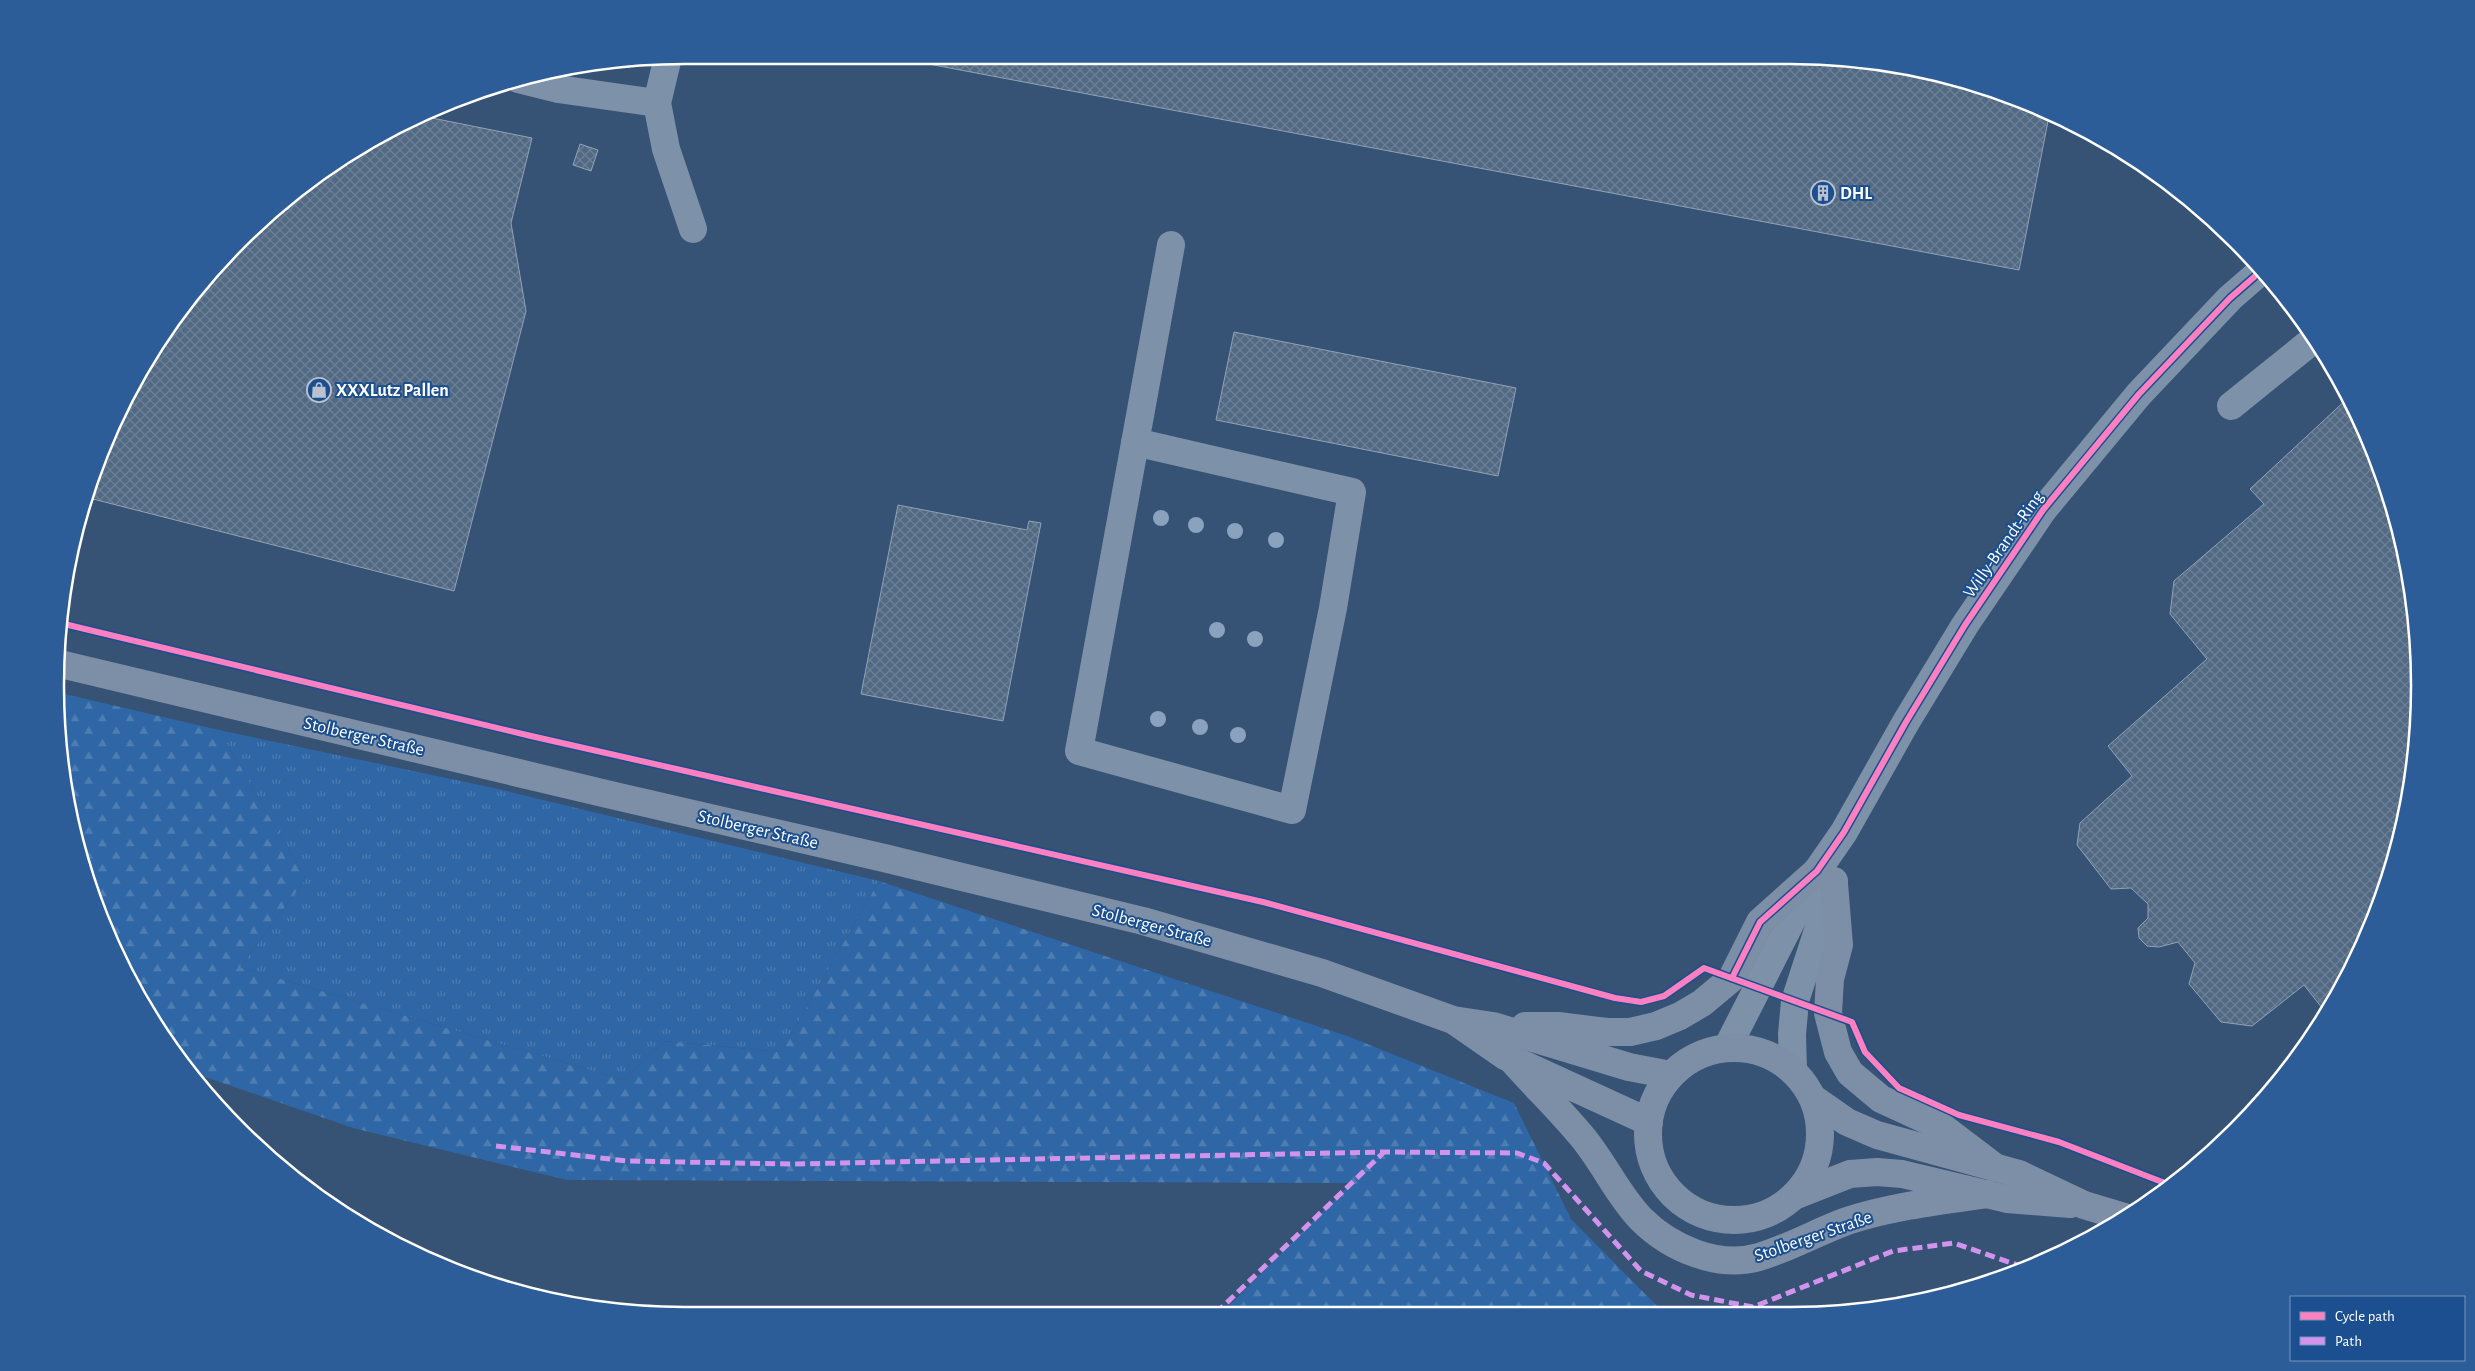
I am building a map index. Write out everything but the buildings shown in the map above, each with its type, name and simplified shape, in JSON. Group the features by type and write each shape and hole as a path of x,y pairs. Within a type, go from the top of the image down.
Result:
{"main road":[{"name":"Stolberger Straße","path":"65,665 1143,921 1322,973 1453,1020 1494,1026 1629,1067 1671,1075"},
{"path":"1494,1026 1558,1026 1607,1032 1630,1032 1656,1026 1680,1016 1702,1003 1732,978 1760,922 1825,877 1839,945 1830,979 1828,1013 1838,1052 1850,1073 1881,1099 1942,1127 1992,1166"},
{"name":"Stolberger Straße","path":"1453,1020 1513,1061 1649,1122"},
{"path":"1728,1048 1748,1049 1768,1054 1793,1070 1814,1099 1821,1130 1818,1156 1808,1180 1794,1196 1777,1209 1745,1220 1728,1221 1696,1212 1681,1202 1659,1177 1648,1144 1649,1122 1654,1101 1671,1075 1698,1056 1728,1048"},
{"name":"Stolberger Straße","path":"1513,1061 1585,1140 1624,1200 1643,1221 1672,1242 1696,1254 1724,1260 1757,1258 1846,1222 1891,1209 1988,1194"},
{"name":"Stolberger Straße","path":"1814,1099 1847,1122 1877,1135 2019,1174 2084,1205 2114,1215"},
{"name":"Stolberger Straße","path":"1794,1196 1850,1174 1877,1172 1902,1174 2007,1200 2084,1205"}],"street":[{"path":"666,64 657,103 666,149 693,229"},
{"path":"533,83 558,90 657,103"},
{"path":"1135,442 1352,492 1333,608 1292,810 1079,751 1135,442 1171,245"},
{"name":"Willy-Brandt-Ring","path":"1728,1048 1825,877 1844,832 1906,722 1965,625 2043,510 2139,394 2230,298 2255,274"},
{"path":"2231,406 2308,344"},
{"name":"Willy-Brandt-Ring","path":"1793,1070 1792,1034 1795,1001 1825,877"}],"green space":[{"path":"64,694 219,730 306,879 240,967 623,1080 665,1041 781,1052 879,881 1350,1037 1514,1103 1571,1219 1658,1307 1228,1307 1351,1183 567,1180 353,1128 202,1076 169,1031 147,996 128,960 111,923 97,885 85,846 69,767"},
{"path":"219,730 494,788 879,881 781,1052 665,1041 623,1080 240,967 306,879"}],"marked path":[{"path":"496,1146 627,1161 792,1164 1384,1152 1517,1153 1544,1163 1641,1271 1691,1295 1753,1307"},
{"path":"1222,1307 1384,1152"},
{"path":"1753,1307 1893,1251 1954,1243 2015,1264"}],"cycle path":[{"path":"1732,978 1760,922 1817,871 1844,832 1906,722 1965,625 2043,510 2139,394 2230,298 2256,275"},
{"path":"67,625 531,736 1263,902 1615,998 1641,1002 1664,996 1704,968 1852,1022 1865,1052 1899,1088 1959,1115 2059,1142 2163,1182"}],"place":[{"name":"DHL","path":"1823,193"},
{"name":"XXXLutz Pallen","path":"319,390"}]}
